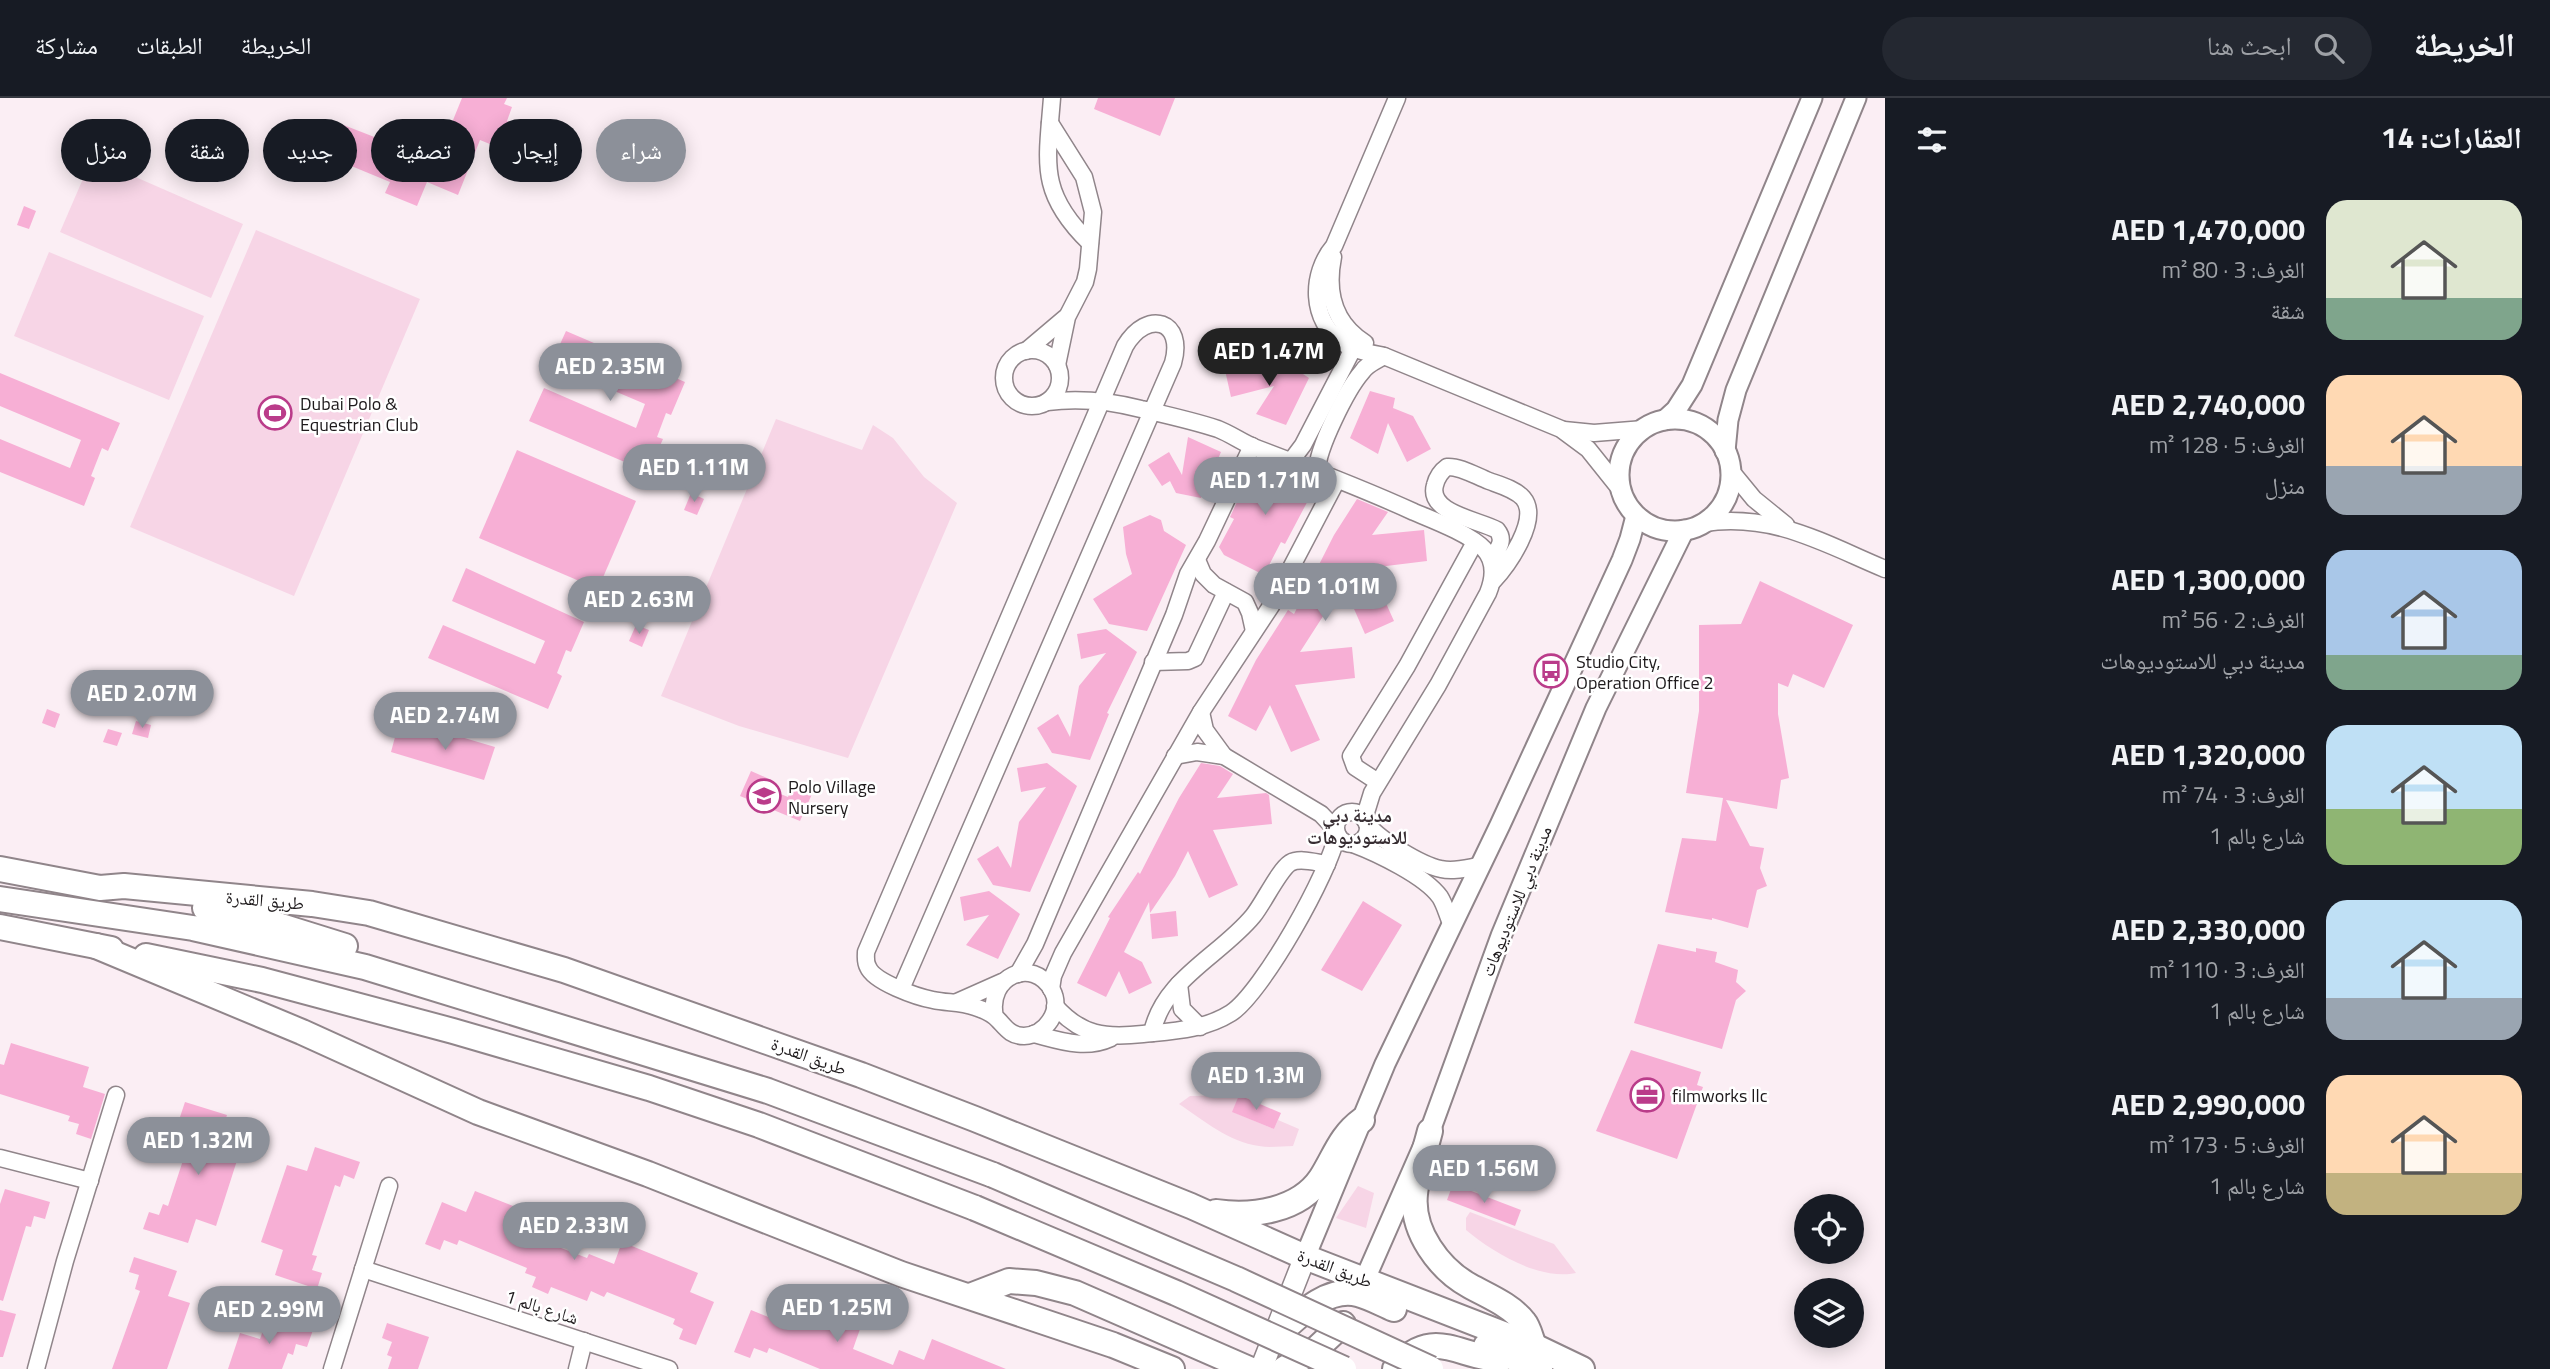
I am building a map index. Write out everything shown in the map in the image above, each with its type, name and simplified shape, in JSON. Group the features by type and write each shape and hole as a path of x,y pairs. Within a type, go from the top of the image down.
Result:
{"main road":[{"name":"طريق القدرة","path":"0,869 100,888 124,886 312,904 369,913 564,970 849,1071 1191,1206 1305,1257 1361,1286 1530,1358 1582,1369"},
{"path":"100,888 225,912 290,929 410,966 430,974 468,997"},
{"name":"طريق القدرة","path":"0,899 140,919 250,939 365,967 768,1091 993,1175 1236,1279 1431,1369"},
{"path":"0,927 262,980 453,1031 649,1088 759,1125 975,1209 1176,1293 1345,1369"},
{"path":"96,946 302,1032 478,1112 648,1174 901,1274 1113,1345 1172,1369"},
{"path":"1191,1206 1219,1213 1249,1213 1280,1208 1295,1202 1320,1179 1342,1139 1362,1121"},
{"path":"1395,1369 1407,1357 1433,1346 1461,1349 1490,1359 1530,1358 1525,1322 1499,1302 1457,1278 1438,1259 1421,1231 1415,1215 1415,1191 1430,1131"},
{"path":"1261,1369 1305,1257"},
{"path":"970,1296 1009,1281 1049,1285 1075,1293 1249,1369"},
{"path":"1273,1339 1320,1301 1361,1286"},
{"path":"1322,1369 1361,1286"},
{"path":"1284,1369 1315,1350 1343,1324"},
{"path":"1113,1345 1124,1359 1139,1369"}],"street":[{"path":"1052,98 1048,176 1069,220 1090,243"},
{"path":"1397,98 1334,246 1329,279 1332,300 1341,322 1356,344 1561,429 1588,449 1620,489 1636,516 1650,526 1684,530 1704,523 1732,520 1760,522 1797,532 1885,569"},
{"path":"1620,489 1622,455 1631,440 1644,429 1665,420 1676,410 1692,385 1812,98"},
{"path":"1725,451 1728,420 1736,390 1856,98"},
{"path":"1047,402 1053,396 1067,317 1085,282 1093,212 1084,177 1050,122"},
{"path":"1067,317 1011,360 1006,368 1006,387 1011,397 1022,404 1036,406 1047,402 1101,401 1151,411 1219,430 1409,510 1475,542 1491,559 1493,581"},
{"path":"901,989 1177,350 1176,341 1165,326 1147,324 1132,335 1101,401 866,952 872,975 901,989 928,999 976,1007 995,1017 1011,1033 1023,1036 1044,1028 1052,1018 1055,1006 1051,989 1044,980 1036,975 1018,974 957,1002"},
{"path":"1291,461 1303,445 1356,344"},
{"path":"1026,351 1044,353 1058,372 1101,401"},
{"path":"1317,471 1319,451 1361,372 1384,356"},
{"path":"1330,393 1345,401"},
{"path":"1665,420 1679,419 1700,426 1717,439 1725,451 1731,471 1767,512 1797,532"},
{"path":"1561,429 1594,433 1644,429"},
{"path":"1018,974 1035,944 1183,589 1252,446"},
{"path":"1357,817 1438,685 1493,581 1519,544 1529,517 1525,500 1510,489 1457,468 1447,467 1439,474 1434,489 1437,502 1447,510 1497,530 1501,544 1491,559"},
{"path":"1704,523 1719,509 1728,491 1731,471"},
{"path":"1051,989 1057,964 1200,712 1277,593 1337,480"},
{"path":"1305,1257 1384,1064 1622,560 1636,516"},
{"name":"مدينة دبي للاستوديوهات","path":"1361,1286 1430,1131 1492,959 1596,708 1684,530"},
{"path":"1375,788 1354,767 1351,756 1407,666 1475,542"},
{"path":"1197,560 1203,574 1220,588 1245,602 1254,631"},
{"path":"1183,589 1195,585 1220,588"},
{"path":"1153,662 1188,661 1195,658 1220,588"},
{"path":"1245,602 1277,593"},
{"path":"1200,712 1205,730 1224,756"},
{"path":"1175,756 1197,752 1224,756 1321,814 1342,842 1390,852 1441,869 1458,870 1479,866"},
{"path":"1321,814 1357,817 1390,852 1432,888 1445,905 1451,923"},
{"path":"1034,1034 1080,1045 1102,1042 1114,1037 1200,1027 1233,1011 1247,999 1295,926 1327,864 1339,819 1357,817"},
{"path":"1152,1033 1158,1011 1179,984 1244,927 1261,907 1287,865 1297,861 1327,864 1352,844 1363,840 1366,835 1357,817"},
{"path":"1432,888 1441,869"},
{"path":"995,1017 995,993 1002,982"},
{"path":"1179,984 1181,1009 1200,1027"},
{"path":"1055,1006 1077,1026 1114,1037"},
{"path":"36,1369 116,1095"},
{"path":"0,1158 90,1181"},
{"path":"332,1369 389,1186"},
{"name":"شارع بالم 1","path":"363,1269 669,1369"},
{"path":"577,1369 584,1341"}],"shaded area":[{"path":"82,182 147,182 243,224 211,298 60,232"},
{"name":"Dubai Polo & Equestrian Club","path":"256,230 420,299 294,596 130,527"},
{"path":"49,252 204,316 169,400 14,336"},
{"path":"776,419 862,450 873,425 893,438 924,477 957,503 848,758 739,726 661,696"},
{"path":"1239,1095 1233,1112 1274,1129 1278,1120 1299,1129 1293,1146 1263,1147 1237,1140 1179,1104 1190,1096"},
{"path":"1358,1186 1374,1193 1366,1228 1336,1218"},
{"path":"1470,1212 1554,1244 1576,1273 1547,1273 1532,1269 1489,1247 1466,1230 1466,1218"}],"building":[{"path":"462,98 507,98 504,104 512,107 508,119 489,119 489,144 480,140 475,152 475,119 453,119"},
{"path":"1098,98 1175,98 1160,136 1094,109"},
{"path":"357,130 371,136 371,174 357,168"},
{"path":"390,182 427,182 417,206 385,193"},
{"path":"427,182 463,182 458,195"},
{"path":"24,206 36,211 29,229 17,225"},
{"path":"566,331 685,382 671,415 666,413 657,437 663,439 648,472 529,421 544,388 636,428 645,404 551,364"},
{"path":"1262,362 1281,372 1288,364 1309,378 1286,425 1256,414 1274,386 1231,397 1225,370"},
{"path":"0,373 120,423 108,451 102,448 91,476 95,478 84,506 0,472 0,439 70,468 81,440 0,406"},
{"path":"1370,391 1395,398 1393,408 1413,416 1431,449 1407,462 1388,423 1378,454 1350,438"},
{"path":"1188,437 1221,452 1201,498 1176,493 1170,481 1162,486 1148,465 1169,452 1182,475"},
{"path":"517,450 636,501 598,589 479,538"},
{"path":"1263,462 1310,483 1307,488 1313,491 1285,544 1281,542 1266,571 1260,573 1224,555 1219,547 1234,519 1230,517 1236,504 1257,465 1260,467"},
{"path":"691,493 704,499 697,515 684,510"},
{"path":"1357,499 1388,512 1372,535 1424,530 1427,561 1370,568 1394,621 1365,634 1344,586 1331,612 1327,610 1300,652 1352,647 1355,678 1295,685 1320,740 1291,752 1270,705 1256,731 1228,716 1256,660 1288,610 1294,614 1334,535"},
{"path":"1150,515 1161,520 1164,531 1186,545 1147,631 1109,624 1093,599 1132,574 1126,554 1123,527"},
{"path":"466,568 584,622 571,652 566,650 557,673 562,676 548,709 428,658 443,625 535,664 545,641 452,601"},
{"path":"1760,581 1853,625 1824,688 1793,674 1788,687 1778,683 1778,714 1789,778 1781,780 1777,809 1726,800 1750,846 1764,848 1760,868 1767,886 1757,890 1748,928 1712,918 1665,912 1682,838 1716,841 1723,798 1686,793 1699,711 1699,625 1741,624"},
{"path":"636,625 649,630 642,647 629,641"},
{"path":"1106,629 1137,652 1107,713 1109,714 1090,760 1052,753 1037,728 1058,714 1070,737 1079,686 1106,653 1081,659 1077,634"},
{"path":"47,709 60,714 55,728 42,723"},
{"path":"136,721 151,725 148,738 132,734"},
{"path":"398,726 441,739 444,732 495,747 484,780 391,752"},
{"path":"108,729 122,733 117,746 103,742"},
{"path":"1047,763 1077,786 1030,892 993,885 977,859 998,846 1011,868 1019,822 1046,787 1021,792 1017,768"},
{"path":"1201,763 1220,766 1233,774 1217,798 1266,793 1269,795 1272,824 1213,830 1238,885 1209,898 1188,851 1150,913 1149,902 1124,952 1142,962 1152,983 1129,994 1119,971 1106,997 1077,983 1110,918 1108,917 1138,872 1140,874 1179,798"},
{"name":"Polo Village Nursery","path":"751,771 767,778 763,787 788,797 792,786 812,794 800,821 740,796"},
{"path":"989,891 1020,914 998,959 966,945 989,915 964,921 960,897"},
{"path":"1363,901 1402,925 1362,991 1321,970"},
{"path":"1176,911 1178,936 1152,939 1150,914"},
{"path":"1658,944 1696,952 1696,948 1717,952 1715,962 1738,970 1736,982 1746,991 1736,1000 1722,1049 1634,1023"},
{"path":"11,1043 89,1067 83,1087 105,1094 91,1139 76,1134 79,1124 68,1121 70,1116 0,1094 0,1064 4,1065"},
{"path":"1631,1050 1701,1072 1697,1085 1703,1087 1677,1159 1596,1131"},
{"path":"1239,1095 1281,1113 1274,1129 1232,1112"},
{"path":"185,1102 227,1115 219,1141 241,1148 216,1226 196,1219 188,1243 143,1229 149,1212 159,1215 163,1204 168,1206 191,1136 186,1134 190,1121 180,1117"},
{"path":"315,1147 360,1162 354,1179 344,1175 340,1187 335,1185 312,1255 317,1256 312,1270 322,1273 317,1289 275,1275 283,1250 261,1242 287,1165 307,1171"},
{"path":"1453,1184 1521,1210 1515,1226 1447,1200"},
{"path":"5,1189 50,1202 45,1219 34,1216 31,1227 26,1226 3,1301 0,1300 0,1204"},
{"path":"475,1191 551,1221 543,1241 587,1258 589,1254 614,1264 622,1242 698,1273 690,1292 714,1302 696,1345 679,1339 683,1329 673,1324 675,1319 607,1292 604,1297 591,1291 587,1301 551,1287 548,1294 532,1287 536,1277 525,1273 527,1268 459,1240 457,1245 444,1240 440,1250 425,1244 442,1202 466,1212"},
{"path":"134,1257 177,1271 168,1296 190,1303 167,1369 112,1369 140,1291 135,1289 139,1275 129,1272"},
{"path":"785,1299 860,1329 853,1349 893,1365 899,1350 924,1360 932,1339 1006,1369 820,1369 769,1348 767,1353 754,1348 750,1358 734,1352 751,1310 776,1320"},
{"path":"0,1310 16,1314 3,1357 0,1357"},
{"path":"268,1316 313,1330 307,1347 296,1344 293,1355 288,1353 282,1369 228,1369 240,1333 260,1339"},
{"path":"387,1323 429,1337 418,1369 388,1369 392,1357 387,1355 392,1342 382,1338"}],"place":[{"name":"Dubai Polo & Equestrian Club","path":"275,413"},
{"name":"Studio City, Operation Office 2","path":"1551,671"},
{"name":"Polo Village Nursery","path":"764,796"},
{"name":"filmworks llc","path":"1647,1095"}],"district":[{"name":"مدينة دبي للاستوديوهات","path":"1357,825"}]}
